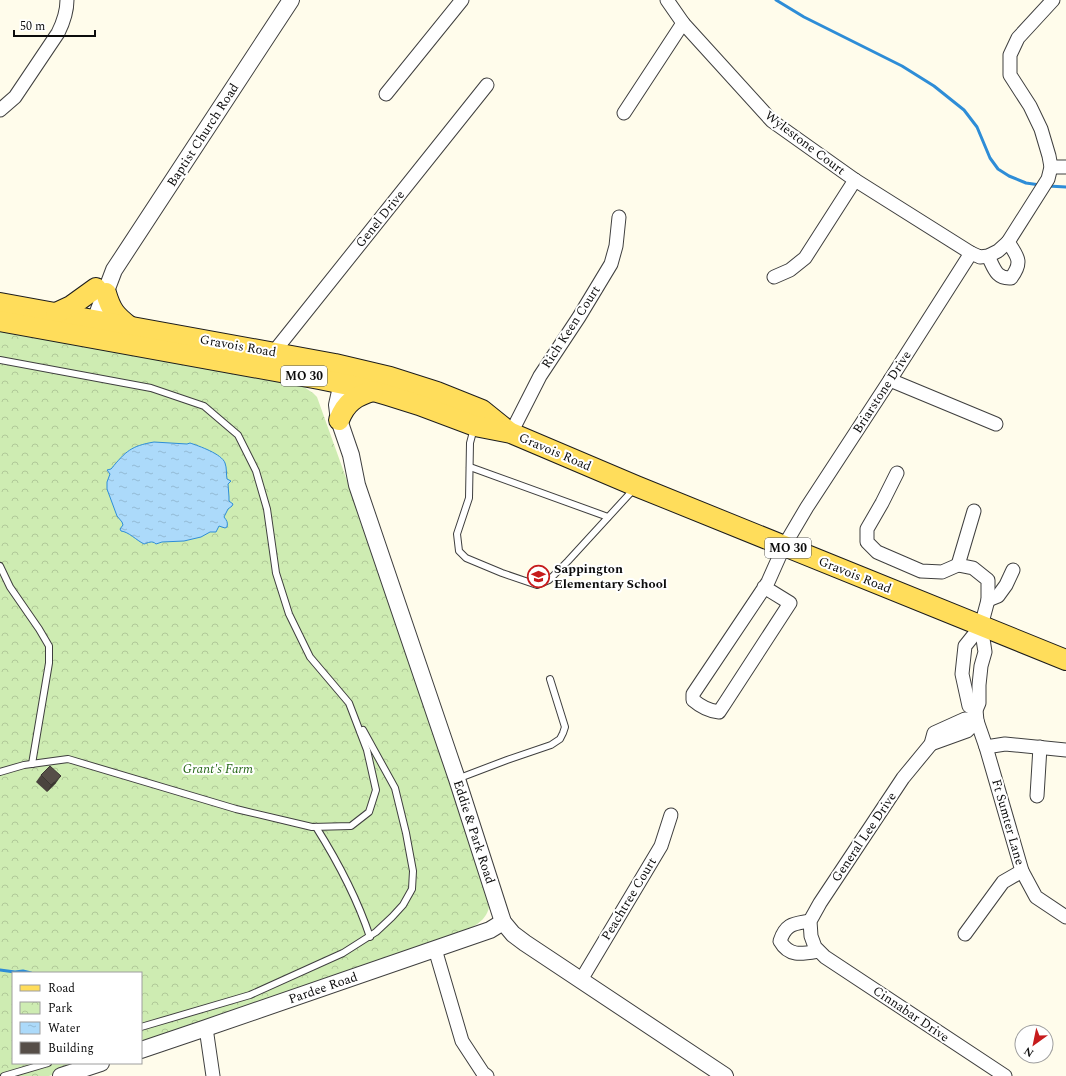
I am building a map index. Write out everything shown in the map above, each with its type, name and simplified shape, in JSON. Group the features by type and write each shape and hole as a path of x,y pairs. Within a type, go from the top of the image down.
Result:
{"main road":[{"path":"56,313 101,290 114,313 129,326"},
{"name":"Gravois Road","path":"0,303 56,313 89,328 129,326 273,352 338,374 373,391 418,405 475,426 511,433 636,486 1066,660"},
{"name":"Gravois Road","path":"0,321 89,328 338,374 411,384 482,410 511,433"},
{"path":"339,420 347,404 362,394 373,391"}],"street":[{"path":"0,110 15,97 58,33 63,22 67,7 67,0"},
{"name":"Baptist Church Road","path":"89,328 101,290 291,0"},
{"path":"386,94 462,0"},
{"name":"Wylestone Court","path":"667,0 683,24 772,121 855,180 971,253"},
{"path":"971,253 980,257 988,256 998,251 1008,242 1049,173 1049,156 1041,129 1030,106 1010,75 1010,55 1018,38 1052,0"},
{"path":"624,112 683,24"},
{"name":"Genel Drive","path":"273,352 487,85"},
{"path":"1049,173 1066,167"},
{"path":"774,277 790,270 805,258 855,180"},
{"name":"Rich Keen Court","path":"511,433 540,376 579,317 611,264 616,246 619,217"},
{"path":"988,256 996,273 1005,278 1011,278 1017,271 1019,262 1008,242"},
{"name":"Briarstone Drive","path":"764,587 790,603 725,704 718,712 712,711 697,704 693,700 693,694 764,587 768,582 784,546 807,507 971,253"},
{"name":"Eddie & Park Road","path":"338,374 337,405 339,420 351,455 357,485 458,779 503,922 513,934 725,1076"},
{"name":"Eddie & Park Road","path":"338,374 328,395 327,410 343,460 357,485"},
{"path":"890,380 996,424"},
{"path":"897,473 867,529 867,542 877,552 921,571 942,572 958,565 973,568 988,580 988,600 981,626"},
{"path":"958,565 974,511"},
{"path":"988,600 998,596 1006,585 1013,570"},
{"name":"Ft Sumter Lane","path":"976,716 979,703 981,666 985,652 981,626"},
{"name":"Ft Sumter Lane","path":"981,626 965,646 962,674 970,706 976,716 986,747 1022,871 1036,897 1066,917"},
{"name":"General Lee Drive","path":"810,921 820,903 903,778 931,744 934,733 965,719 976,716"},
{"path":"986,747 1005,744 1066,750"},
{"path":"1037,796 1040,747"},
{"name":"Peachtree Court","path":"581,980 661,846 671,815"},
{"path":"965,934 1003,882 1022,871"},
{"path":"810,921 788,927 780,941 784,948 791,952 799,954 818,951"},
{"name":"Cinnabar Drive","path":"810,921 811,936 815,947 825,957 1005,1076"},
{"name":"Pardee Road","path":"142,1050 490,930 503,922"},
{"path":"435,949 462,1040 483,1073 488,1076"},
{"path":"206,1028 213,1076"},
{"path":"61,1076 98,1064"}],"lane":[{"path":"0,360 151,388 204,406 238,435 256,471 265,501 276,573 289,614 310,657 349,703 395,788 406,833 413,871 412,889 403,905 392,918 376,932 343,952 250,995 142,1027"},
{"path":"475,426 470,443 469,498 457,534 459,551 466,558 502,573 537,585 549,580 636,486"},
{"path":"470,467 608,517"},
{"path":"0,566 10,587 49,646 49,663 32,764"},
{"path":"458,779 551,745 560,739 565,727 550,679"},
{"path":"0,772 24,765 68,759 236,809 312,827 351,826 368,812 376,790 367,750 349,703"},
{"path":"316,827 348,883 361,911 370,936"},
{"path":"4,1076 45,1064"}],"green space":[{"name":"Grant's Farm","path":"0,331 304,387 317,397 402,634 490,902 489,908 483,919 467,930 142,1045 142,972 12,972 12,1064 84,1064 49,1076 0,1076"}],"water":[{"path":"154,442 190,443 220,456 226,465 227,479 231,481 228,484 229,501 233,504 228,509 224,517 227,522 227,527 225,528 219,526 216,532 210,532 201,537 184,541 162,542 156,544 152,542 144,544 127,533 121,531 120,529 123,525 122,522 117,516 107,489 107,482 110,474 107,470 111,469 130,450 140,445"}],"building":[{"path":"50,766 61,776 51,785 41,775"}],"waterway":[{"path":"776,0 804,17 902,66 934,86 964,110 977,127 990,158 998,169 1009,176 1026,183 1040,185"},
{"path":"1048,186 1066,187"},
{"path":"0,970 15,972"},
{"path":"15,972 27,972"}],"place":[{"name":"Sappington Elementary School","path":"538,576"}]}
